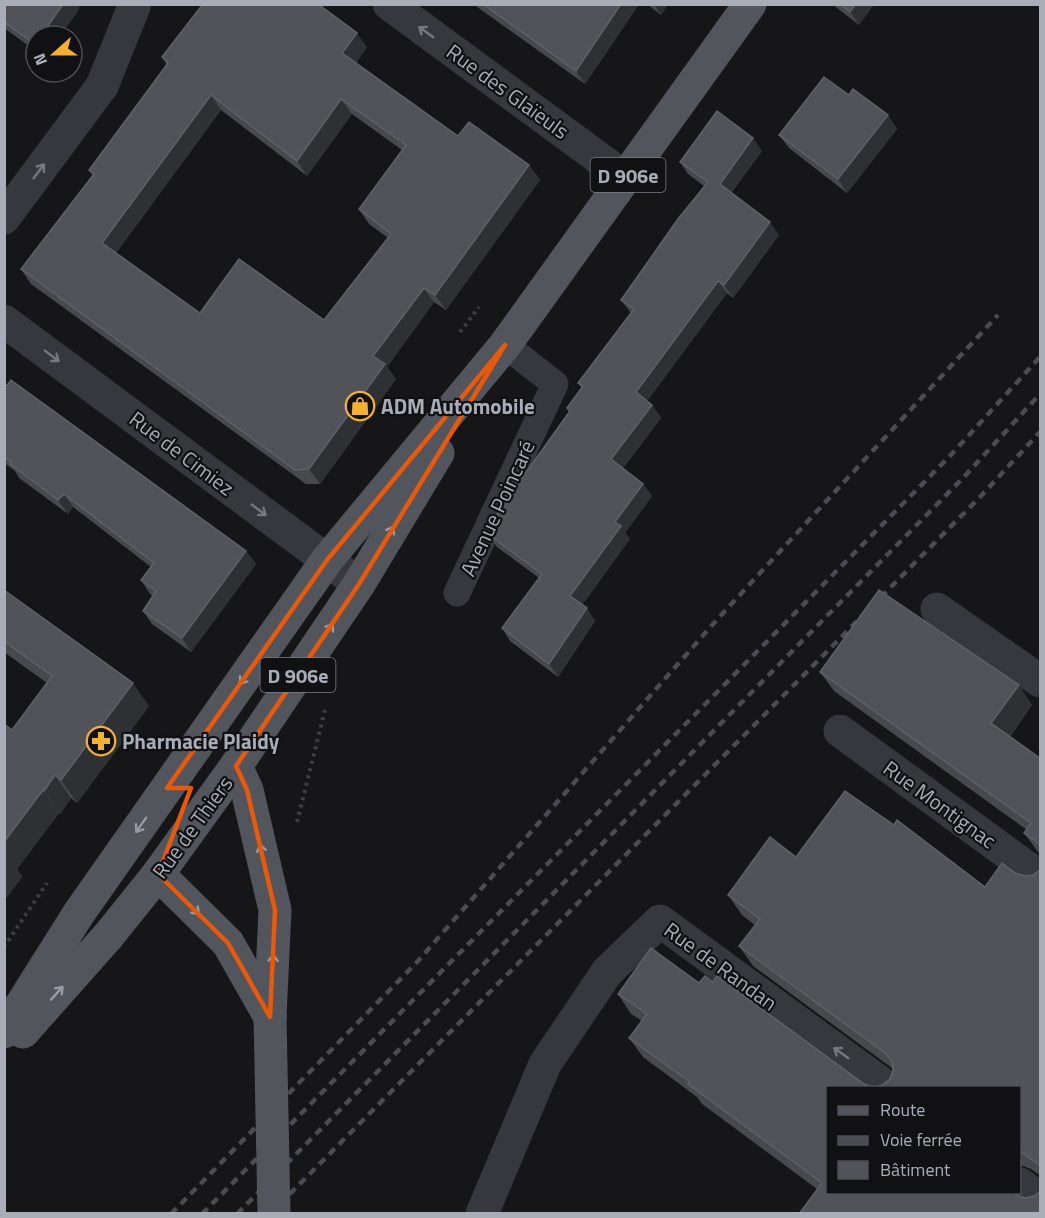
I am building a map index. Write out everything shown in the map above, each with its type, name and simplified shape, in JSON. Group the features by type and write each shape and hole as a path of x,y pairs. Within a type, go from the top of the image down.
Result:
{"main road":[{"name":"D 906e","path":"158,874 179,788 223,708 327,560 505,345 750,4"},
{"name":"D 906e","path":"359,585 397,519 505,345"},
{"name":"Rue de Thiers","path":"4,1053 110,935 158,874 236,766 359,585"},
{"path":"179,788 236,766 247,790 275,910 270,1017 274,1214"},
{"name":"Rue de Thiers","path":"4,1032 79,913 179,788"},
{"path":"158,874 228,943 270,1017"}],"street":[{"path":"4,218 102,86 135,4"},
{"name":"Rue des Glaïeuls","path":"389,4 626,178"},
{"name":"Rue de Cimiez","path":"4,321 359,585"},
{"path":"937,609 1041,681"},
{"name":"Rue Montignac","path":"840,731 1041,877"},
{"name":"Rue de Randan","path":"482,1214 545,1064 607,972 660,921 885,1086"},
{"path":"1021,1185 1041,1199"}],"lane":[{"name":"Avenue Poincaré","path":"457,593 555,384 505,345"}],"path":[{"path":"294,832 325,710"}],"highlighted area":[{"path":"505,345 359,584 236,766 247,790 275,910 270,1017 228,943 158,874 191,788 167,788 327,560"}],"building":[{"path":"4,4 63,4 49,24 24,24 24,36 4,22"},
{"path":"203,4 318,4 357,33 342,53 458,136 469,122 529,165 435,295 424,288 373,356 385,364 309,469 295,470 21,269 94,174 89,170 168,63 162,57","holes":["211,95 297,161 341,99 406,145 359,209 391,234 324,320 239,259 200,313 102,243"]},
{"path":"483,4 621,4 576,71"},
{"path":"840,4 856,4 850,12"},
{"path":"824,77 849,95 853,89 888,115 838,179 779,135"},
{"path":"717,111 753,138 720,184 770,222 724,285 718,281 636,392 652,405 611,459 643,484 615,522 621,526 570,596 587,608 549,664 502,628 542,574 488,534 516,473 522,478 570,411 567,408 583,386 578,383 634,309 621,300 678,219 708,182 680,162"},
{"path":"11,380 246,551 182,638 143,611 156,591 141,580 154,563 64,494 58,500 4,457 4,389"},
{"path":"4,590 133,683 61,780 55,775 4,842 4,724 12,730 52,676 4,641"},
{"path":"879,590 1019,685 991,723 1041,759 1041,846 1024,833 1031,823 820,672"},
{"path":"845,791 894,825 897,820 985,887 1002,863 1015,873 1025,876 1033,875 1041,869 1041,1168 1021,1152 1021,1086 878,1086 890,1079 893,1071 892,1061 885,1053 739,946 760,919 728,895 770,837 796,857"},
{"path":"651,948 699,983 705,976 713,982 717,976 864,1084 870,1086 826,1086 826,1194 1015,1194 1025,1198 1041,1191 1041,1214 799,1214 822,1183 629,1038 647,1014 618,994"}],"railway":[{"path":"171,1214 418,961 713,624 998,315"},
{"path":"202,1214 949,457 1040,357"},
{"path":"237,1214 963,478 1040,394"},
{"path":"270,1214 981,496 1040,432"}],"place":[{"name":"ADM Automobile","path":"360,406"},
{"name":"Pharmacie Plaidy","path":"101,741"}]}
